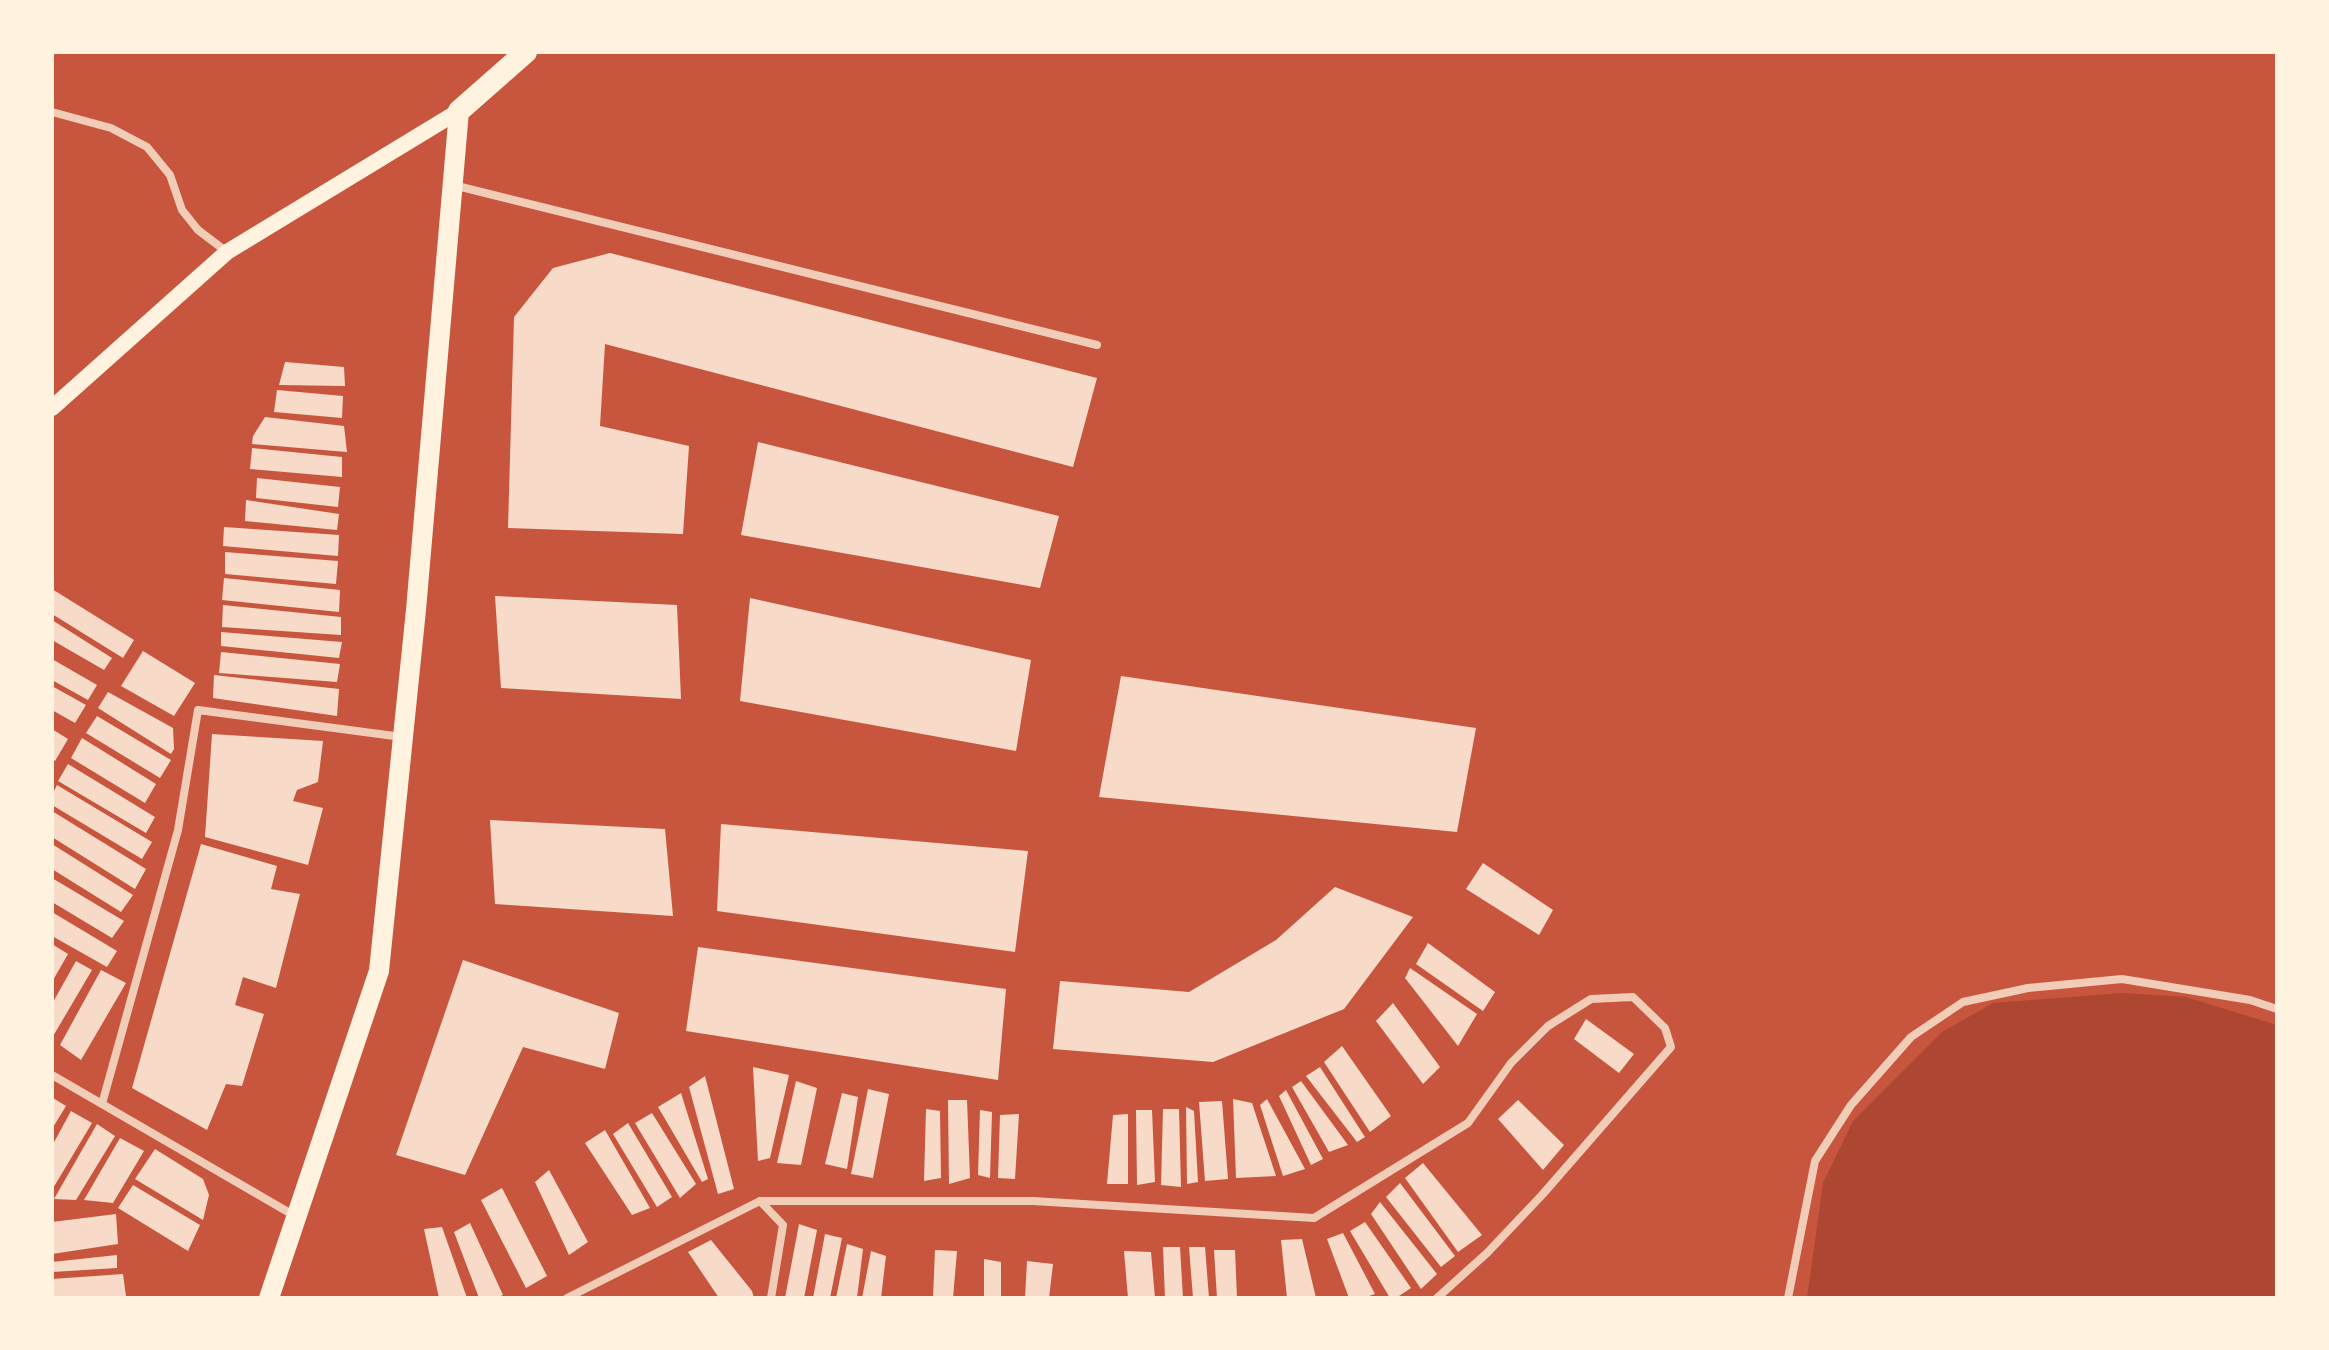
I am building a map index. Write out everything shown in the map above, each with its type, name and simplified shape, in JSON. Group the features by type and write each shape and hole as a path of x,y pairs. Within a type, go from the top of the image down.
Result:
{"highway":[{"path":"459,111 526,52"}],"main road":[{"path":"269,1298 379,971 416,610 459,111"},
{"path":"52,408 227,252 459,111"}],"street":[{"path":"52,112 111,128 147,147 170,175 182,210 198,230 227,252"},
{"path":"453,185 1097,345"},
{"path":"102,1104 178,830 198,710 403,737"},
{"path":"1788,1298 1815,1161 1851,1105 1911,1037 1963,1002 2028,988 2122,979 2250,1000 2277,1009"},
{"path":"567,1298 760,1201 1033,1201 1314,1218 1468,1123 1511,1063 1548,1026 1591,999 1633,997 1665,1028 1671,1047 1542,1195 1487,1253 1437,1298"},
{"path":"52,1075 296,1216"},
{"path":"760,1201 783,1225 771,1298"}],"shaded area":[{"path":"2123,993 2186,997 2277,1025 2277,1298 1807,1298 1823,1183 1853,1121 1942,1032 1993,1003"}],"building":[{"path":"610,253 1097,378 1073,467 605,344 600,426 689,446 683,534 508,528 514,317 553,268"},
{"path":"285,362 344,367 345,386 279,385"},
{"path":"277,390 343,396 342,418 274,412"},
{"path":"265,417 344,426 347,452 252,444 253,436"},
{"path":"758,442 1059,516 1040,588 741,535"},
{"path":"252,448 342,457 342,477 250,469"},
{"path":"257,478 340,487 338,507 256,498"},
{"path":"246,500 339,514 337,530 245,521"},
{"path":"224,527 339,535 338,556 223,546"},
{"path":"225,552 338,561 336,584 225,574"},
{"path":"224,578 340,590 339,612 222,600"},
{"path":"52,589 134,640 123,658 52,614"},
{"path":"495,596 677,605 681,699 501,688"},
{"path":"750,598 1031,660 1016,751 740,701"},
{"path":"223,605 341,617 341,635 222,627"},
{"path":"52,620 112,658 104,670 52,640"},
{"path":"221,632 342,642 339,658 221,646"},
{"path":"143,651 195,683 174,716 121,686"},
{"path":"221,652 340,664 337,682 219,673"},
{"path":"52,659 97,685 88,700 52,680"},
{"path":"214,675 339,689 337,716 213,698"},
{"path":"1121,676 1476,728 1457,832 1099,797"},
{"path":"52,686 86,705 75,723 52,710"},
{"path":"108,692 173,728 174,749 171,754 98,708"},
{"path":"97,716 171,760 160,778 86,733"},
{"path":"52,729 68,739 55,761 52,759"},
{"path":"212,734 323,741 318,782 297,790 293,801 323,808 308,865 205,837"},
{"path":"82,738 156,784 145,803 71,758"},
{"path":"68,764 155,817 146,833 58,781"},
{"path":"57,785 152,842 142,859 52,805 52,795"},
{"path":"52,811 146,869 135,889 52,837"},
{"path":"490,820 665,829 673,916 495,904"},
{"path":"721,824 1028,851 1015,952 717,911"},
{"path":"52,844 133,895 121,912 52,869"},
{"path":"201,844 277,866 271,889 300,894 276,988 243,977 235,1005 264,1014 242,1086 226,1084 207,1130 132,1088"},
{"path":"1483,863 1553,910 1539,935 1466,889"},
{"path":"52,878 124,921 112,938 52,902"},
{"path":"1335,887 1413,917 1344,1009 1213,1062 1053,1049 1060,981 1189,992 1276,940"},
{"path":"52,912 117,951 107,967 52,936"},
{"path":"1428,943 1495,992 1483,1011 1416,964"},
{"path":"52,944 68,954 52,982"},
{"path":"698,947 1006,989 998,1080 686,1031"},
{"path":"463,960 619,1013 605,1069 523,1047 465,1175 396,1155"},
{"path":"76,961 92,970 52,1038 52,1004"},
{"path":"1410,968 1477,1014 1458,1046 1405,978"},
{"path":"101,970 126,983 81,1060 60,1045"},
{"path":"1393,1003 1440,1067 1423,1084 1376,1021"},
{"path":"1586,1019 1634,1054 1619,1073 1574,1039"},
{"path":"1342,1046 1391,1116 1370,1132 1324,1062"},
{"path":"753,1067 789,1075 770,1158 758,1161"},
{"path":"1320,1067 1365,1137 1357,1142 1306,1076"},
{"path":"705,1076 734,1189 718,1194 689,1087"},
{"path":"796,1081 817,1088 801,1165 777,1163"},
{"path":"1301,1081 1348,1145 1329,1152 1292,1087"},
{"path":"868,1089 889,1094 873,1178 851,1174"},
{"path":"1286,1090 1323,1159 1311,1165 1279,1096"},
{"path":"681,1093 708,1179 702,1182 658,1107"},
{"path":"842,1093 858,1097 847,1169 825,1164"},
{"path":"53,1098 66,1106 52,1129 52,1101"},
{"path":"1233,1099 1252,1103 1276,1176 1236,1178"},
{"path":"1267,1099 1305,1169 1283,1176 1260,1105"},
{"path":"948,1100 967,1100 970,1178 949,1184"},
{"path":"1518,1100 1564,1145 1543,1170 1498,1119"},
{"path":"1222,1101 1228,1179 1205,1181 1199,1102"},
{"path":"1186,1107 1194,1111 1198,1182 1187,1184"},
{"path":"926,1109 940,1111 941,1178 924,1181"},
{"path":"1163,1109 1179,1109 1181,1187 1161,1185"},
{"path":"980,1110 992,1112 990,1178 978,1175"},
{"path":"1136,1110 1152,1110 1155,1182 1137,1185"},
{"path":"71,1111 92,1123 52,1190 52,1146"},
{"path":"652,1113 696,1184 680,1198 635,1123"},
{"path":"1019,1114 1015,1179 998,1178 1000,1115"},
{"path":"1128,1114 1128,1184 1107,1184 1113,1115"},
{"path":"628,1123 672,1197 657,1207 613,1134"},
{"path":"97,1124 115,1136 76,1200 54,1199"},
{"path":"605,1130 650,1208 632,1215 585,1143"},
{"path":"120,1138 144,1151 113,1203 84,1200"},
{"path":"155,1149 203,1179 209,1195 203,1220 135,1179"},
{"path":"1423,1163 1482,1235 1458,1252 1405,1178"},
{"path":"549,1170 588,1242 569,1255 535,1182"},
{"path":"1400,1183 1455,1256 1441,1267 1386,1197"},
{"path":"133,1185 200,1225 188,1251 118,1208"},
{"path":"502,1188 547,1276 526,1288 481,1200"},
{"path":"1380,1202 1437,1274 1421,1289 1371,1214"},
{"path":"116,1214 118,1244 52,1254 52,1222"},
{"path":"1365,1222 1411,1288 1396,1298 1390,1298 1350,1231"},
{"path":"470,1223 503,1295 496,1298 479,1298 454,1232"},
{"path":"799,1224 817,1230 804,1298 785,1298"},
{"path":"442,1227 467,1298 439,1298 424,1229"},
{"path":"1343,1233 1375,1294 1349,1298 1327,1239"},
{"path":"825,1234 842,1238 830,1298 813,1298"},
{"path":"1302,1239 1316,1298 1287,1298 1281,1240"},
{"path":"711,1240 752,1291 754,1298 719,1298 688,1252"},
{"path":"847,1244 863,1249 857,1298 836,1298"},
{"path":"1163,1247 1180,1247 1183,1298 1165,1298"},
{"path":"1189,1247 1205,1247 1209,1298 1193,1298"},
{"path":"935,1250 957,1251 953,1298 933,1298"},
{"path":"1214,1250 1235,1250 1237,1298 1217,1298"},
{"path":"871,1251 886,1256 881,1298 862,1298"},
{"path":"1124,1251 1151,1252 1155,1298 1128,1298"},
{"path":"117,1255 117,1268 52,1272 52,1262"},
{"path":"984,1259 1001,1262 1001,1298 984,1298"},
{"path":"1027,1261 1053,1264 1049,1298 1025,1298"},
{"path":"123,1274 126,1296 52,1298 52,1279"}]}
